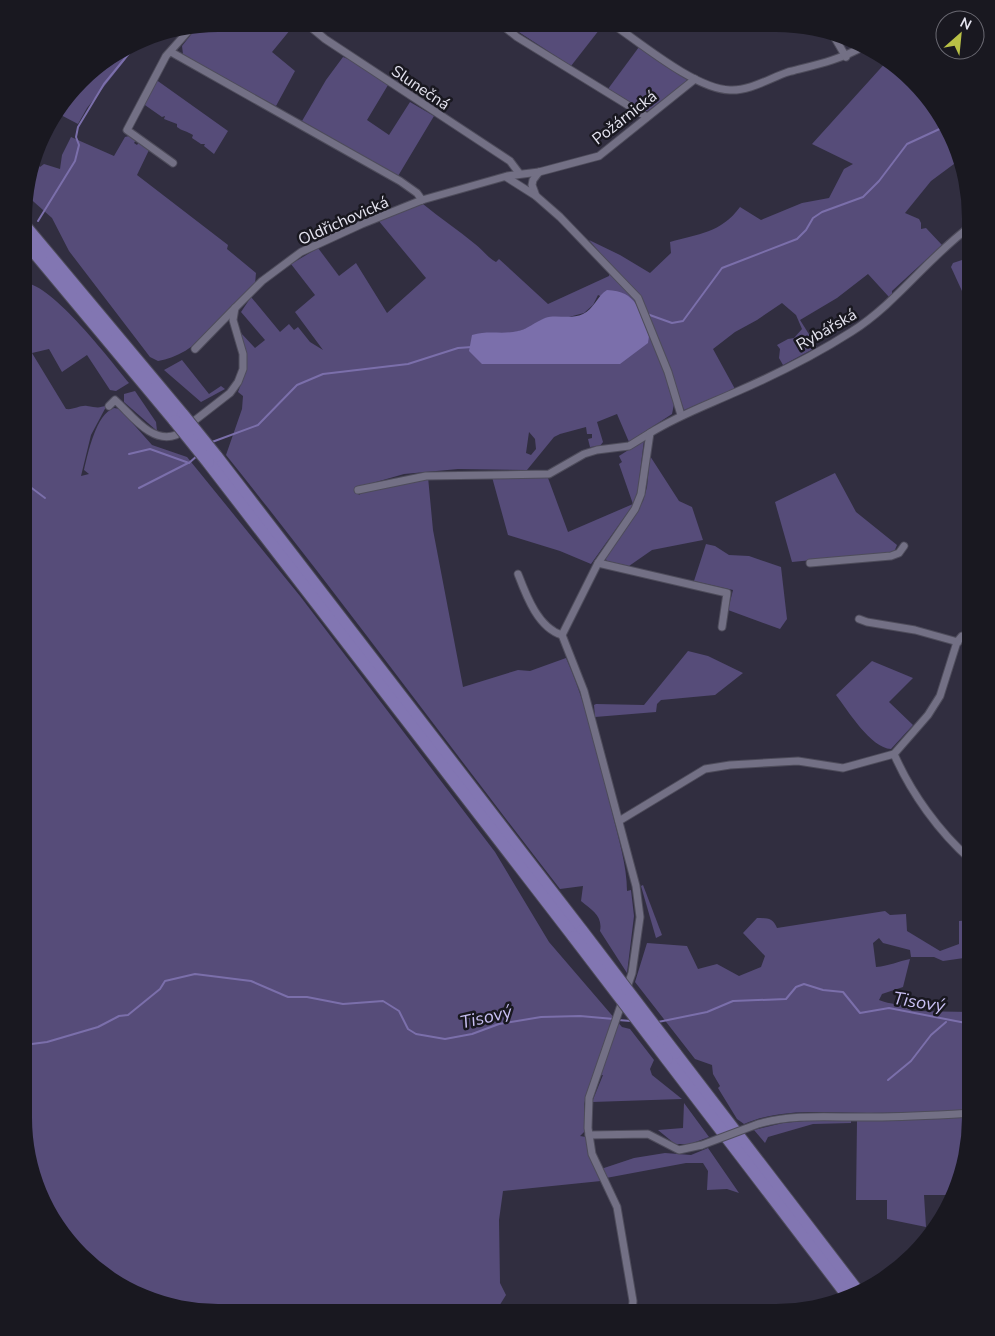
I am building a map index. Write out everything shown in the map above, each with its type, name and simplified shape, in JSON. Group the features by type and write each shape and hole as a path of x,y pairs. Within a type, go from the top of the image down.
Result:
{"highway":[{"path":"32,235 212,459 578,934 671,1056 844,1291"},
{"path":"32,249 179,418"},
{"path":"671,1056 854,1286"}],"street":[{"name":"Slunečná","path":"318,32 420,103 510,161 519,174"},
{"path":"511,32 647,117"},
{"path":"624,32 694,79 712,87 731,90 746,88 785,73 846,57 856,51"},
{"path":"174,164 127,130 166,56 185,36"},
{"path":"838,43 846,57"},
{"name":"Oldřichovická","path":"171,52 400,181 417,193 422,200"},
{"name":"Požárnická","path":"506,177 539,172 599,156 694,79"},
{"path":"536,196 533,191 533,180 539,172"},
{"path":"506,177 536,196 580,237 638,298 668,372 681,415"},
{"name":"Oldřichovická","path":"195,349 262,281 301,252 362,224 422,200 506,177"},
{"name":"Rybářská","path":"358,490 426,476 549,474 584,454 597,450 629,446 671,420 771,376 850,333 870,320 941,251 962,234"},
{"path":"110,406 115,400 152,434 160,437 168,438 185,430 230,393 241,375 243,354 233,320 235,308"},
{"path":"562,635 598,563 635,509 641,494 650,433"},
{"path":"810,563 891,556 899,553 904,546"},
{"path":"598,563 727,592 722,627"},
{"path":"518,574 530,603 550,630 562,635 584,691 636,886 640,917 632,973 589,1098 589,1135 594,1161 617,1207 633,1304"},
{"path":"619,821 705,769 719,766 798,761 843,768 894,754 928,715 940,696 960,639 859,619"},
{"path":"894,754 913,790 940,828 962,851"},
{"path":"589,1135 648,1134 679,1150 702,1145 770,1120 820,1116 874,1117 962,1114"}],"shaded area":[{"path":"288,32 272,52 295,71 276,106 188,59 183,54 182,46 191,34 194,34"},
{"path":"519,32 598,32 571,66"},
{"path":"639,47 687,79 686,82 648,111 644,111 608,89"},
{"path":"127,56 87,108 78,124 63,116 71,105 105,71"},
{"path":"343,57 351,60 388,85 367,120 389,135 410,102 434,116 398,176 302,121 326,80"},
{"path":"883,66 908,87 924,105 938,126 954,164 931,181 905,213 919,219 921,229 926,228 942,245 892,291 889,297 868,274 837,298 800,320 817,347 783,365 779,358 780,349 777,345 794,338 802,329 796,315 782,303 735,332 713,349 735,389 684,410 674,381 668,386 674,404 672,414 629,442 617,414 597,422 603,442 600,446 590,447 588,439 592,438 592,434 587,434 586,427 560,434 554,437 527,470 458,469 404,474 355,488 359,495 362,492 428,477 433,530 463,687 518,670 530,671 566,658 581,695 592,734 622,851 627,891 631,890 634,916 627,973 600,931 598,917 593,910 581,901 583,886 560,889 311,562 226,455 242,409 243,396 238,392 247,368 240,332 255,348 265,340 241,312 251,297 280,332 289,324 294,330 298,327 310,342 323,350 295,312 315,295 291,264 318,248 339,276 356,263 387,313 426,278 378,220 418,204 423,204 478,246 493,260 496,262 499,259 548,304 609,276 611,266 589,240 620,255 650,273 671,253 670,242 717,227 733,216 740,207 761,220 802,203 829,198 844,169 853,164 812,144","holes":["598,295 641,315 649,336 516,332 531,327 546,318 565,318 584,313 593,305","529,432 535,439 536,449 531,455 526,453"]},
{"path":"155,79 228,131 214,154 204,146 205,144 201,144 192,138 193,135 177,127 177,124 164,119 165,116 162,117 142,103"},
{"path":"129,136 136,140 134,143 137,145 139,142 149,150 137,175 228,245 227,249 256,273 255,284 199,342 186,351 158,361 150,357 69,251 52,218 33,201 40,167 44,164 60,169 62,155 71,137 114,156 125,137"},
{"path":"962,260 962,291 951,267 953,263"},
{"path":"32,286 50,296 65,309 129,383 116,391 110,390 87,355 62,372 49,349 32,353"},
{"path":"607,290 617,291 631,298 640,311 649,336 648,343 620,364 482,364 469,351 472,335 518,331 549,317 578,316 587,312"},
{"path":"32,353 66,409 107,405 91,435 81,476 89,474 84,470 98,426 102,418 114,408 120,409 152,445 187,457 300,596 495,852 549,942 622,1027 630,1029 654,1060 650,1069 652,1075 682,1099 592,1102 603,1075 593,1076 584,1104 585,1131 580,1136 586,1137 601,1181 503,1191 499,1220 500,1283 506,1295 500,1304 218,1304 182,1300 159,1294 125,1279 105,1265 71,1231 57,1210 39,1166 32,1118"},
{"path":"182,360 209,394 221,386 225,389 201,402 164,370"},
{"path":"135,391 156,422 157,431 124,402 124,394"},
{"path":"644,440 637,497 633,505 591,564 560,551 508,535 492,477 548,478 568,532 633,504 619,464 622,462 619,456"},
{"path":"650,456 679,501 692,507 703,540 652,550 629,566 607,561 605,558 643,501 647,487"},
{"path":"835,473 856,512 897,545 894,552 792,562 775,502"},
{"path":"706,544 715,546 729,555 749,556 781,567 787,619 780,629 728,610 733,590 694,581"},
{"path":"688,651 708,656 743,673 715,695 661,700 657,704 656,712 595,717 594,705 596,704 644,705"},
{"path":"872,661 913,678 889,702 913,725 891,749 883,747 868,736 836,695"},
{"path":"643,885 662,935 656,938 641,886"},
{"path":"885,911 890,915 906,914 907,931 940,951 959,944 959,921 962,921 962,958 943,961 934,957 911,957 910,950 883,943 879,938 873,943 876,967 910,959 903,987 882,994 879,1000 908,1008 912,1011 962,1012 962,1110 789,1113 774,1115 744,1124 737,1119 718,1088 720,1086 713,1074 712,1065 695,1059 635,982 647,943 687,946 698,969 717,964 739,976 761,967 765,956 743,933 757,918 770,919 777,928"},
{"path":"684,1103 709,1137 690,1144 675,1144 658,1130 683,1128"},
{"path":"962,1116 959,1154 953,1177 945,1195 924,1195 926,1227 887,1219 887,1200 856,1200 857,1121"},
{"path":"814,1120 851,1120 851,1123 813,1124 768,1137 765,1143 754,1130 783,1123"},
{"path":"708,1148 739,1193 727,1189 707,1190 708,1171 703,1163 686,1163 606,1178 601,1169 634,1158 665,1153 691,1155"}],"waterway":[{"path":"38,221 75,161 79,145 76,137 78,127 104,84 127,56"},
{"path":"647,314 672,323 683,321 722,268 797,239 806,230 813,218 822,212 863,197 879,181 907,144 940,129"},
{"path":"212,442 258,425 297,385 323,374 408,364 458,348 472,347"},
{"path":"129,454 150,449 189,463 198,455"},
{"path":"139,488 188,463"},
{"path":"32,488 45,498"},
{"name":"Tisový","path":"32,1044 47,1042 98,1027 119,1016 128,1015 160,989 165,981 195,974 251,981 288,997 307,997 343,1004 383,1001 399,1011 408,1029 416,1034 445,1039 472,1034 499,1024 541,1017 580,1016 614,1019"},
{"name":"Tisový","path":"658,1022 707,1012 733,1001 786,999 796,987 804,984 823,990 843,992 860,1013 889,1008 962,1022"},
{"name":"Tisový","path":"618,1020 631,1021"},
{"path":"888,1080 911,1061 931,1035 946,1022"}]}
